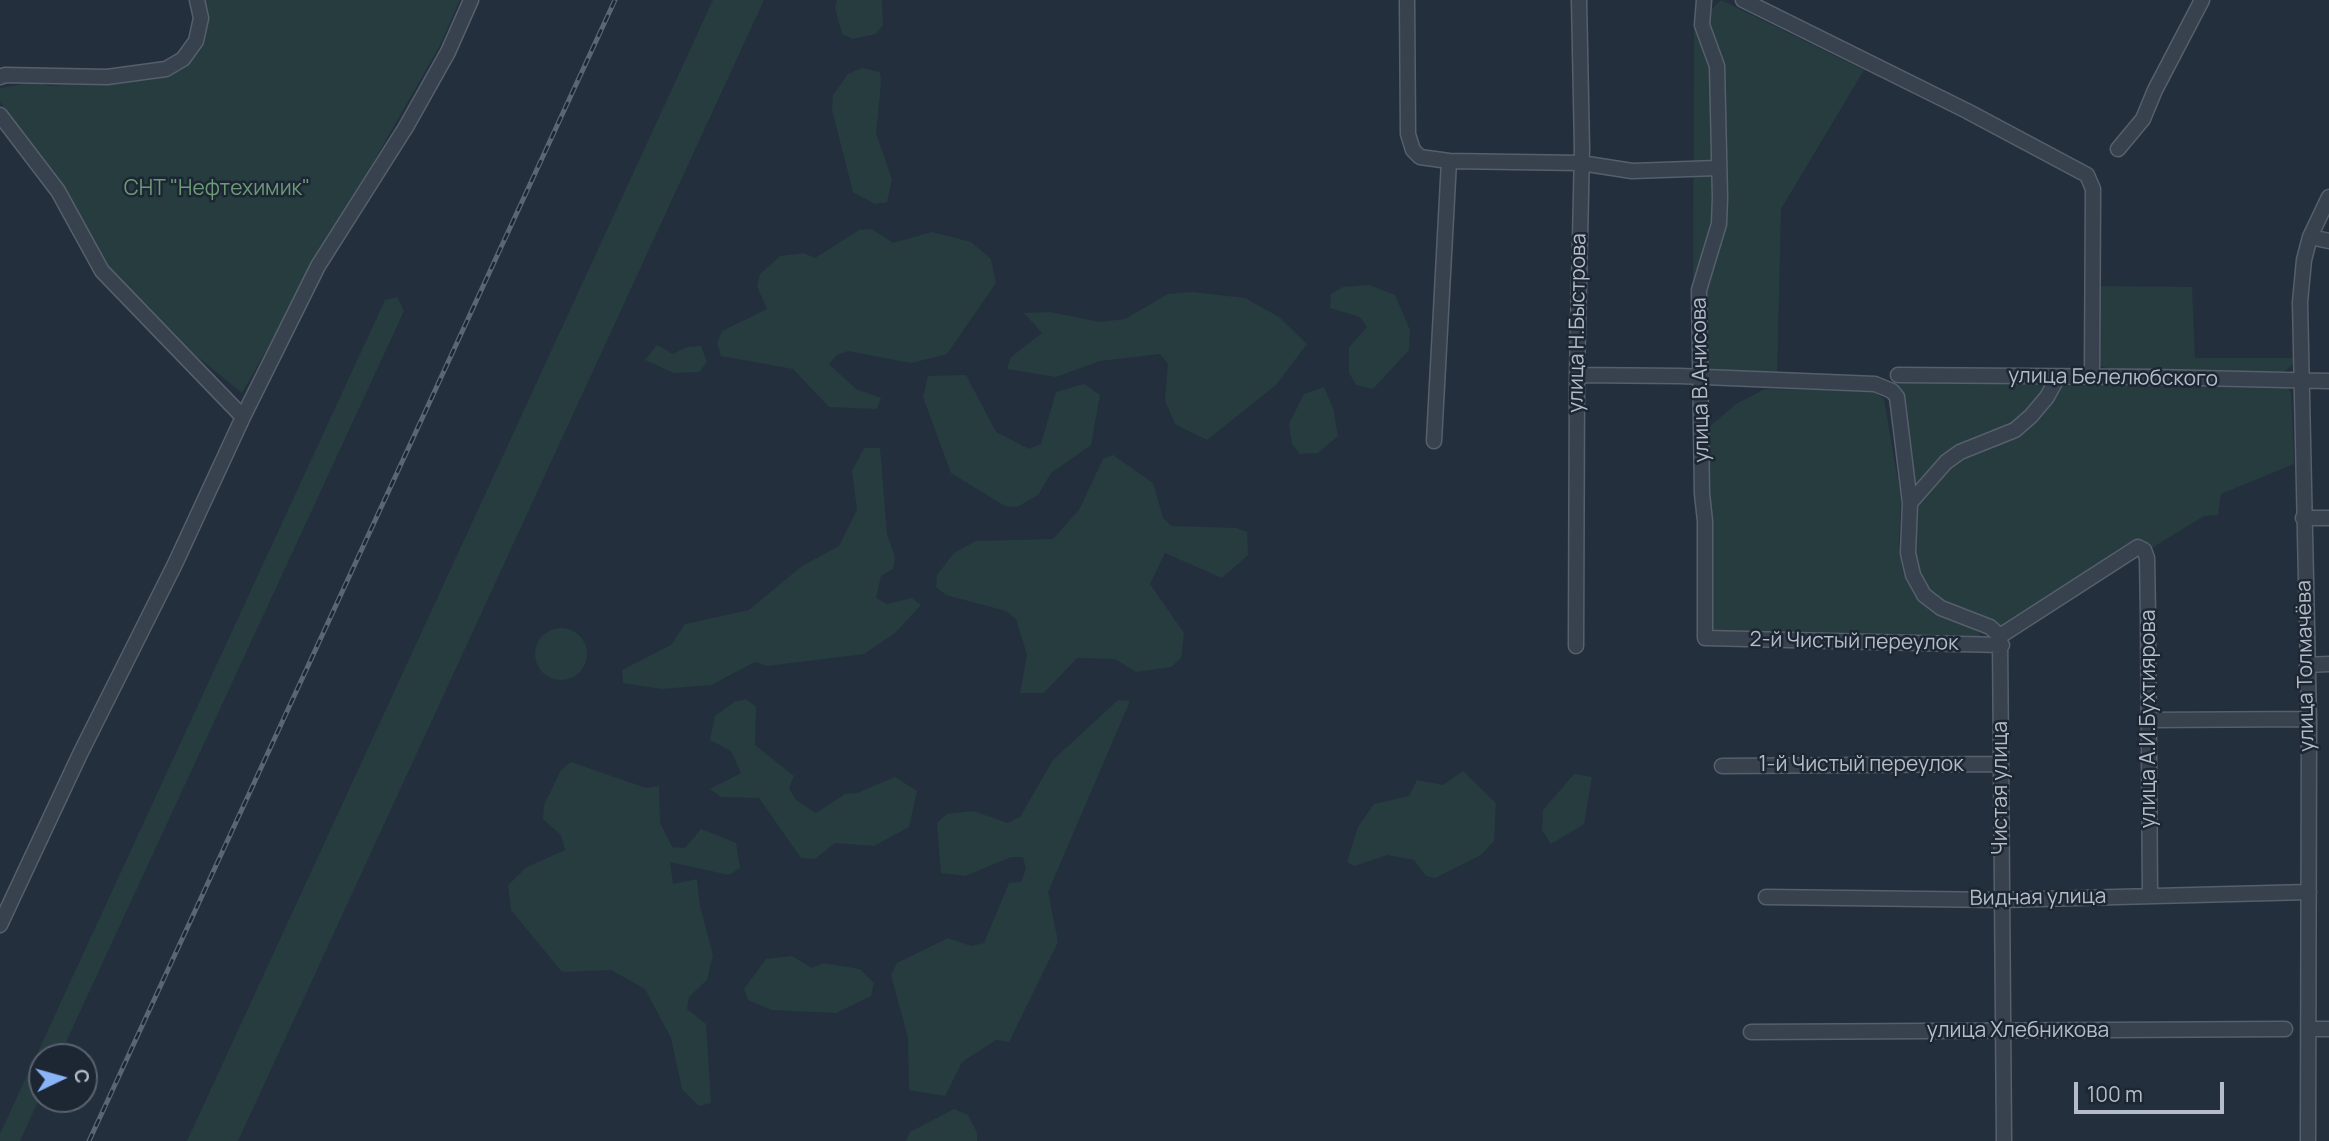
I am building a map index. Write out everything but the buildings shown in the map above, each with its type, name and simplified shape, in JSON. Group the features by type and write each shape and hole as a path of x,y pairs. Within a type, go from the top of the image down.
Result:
{"street":[{"path":"0,78 5,75 107,77 166,69 183,59 196,41 201,18 197,0"},
{"path":"0,925 80,754 175,564 243,416 318,266 406,127 448,52 471,0"},
{"path":"1407,0 1409,142 1420,157 1449,161 1581,163 1632,171 1717,168"},
{"name":"улица Н.Быстрова","path":"1576,646 1581,163 1579,0"},
{"name":"улица В.Анисова","path":"1704,0 1702,25 1717,66 1719,224 1699,290 1705,638"},
{"path":"1743,0 1967,111 2080,170 2091,181 2092,377"},
{"path":"2118,149 2143,119 2155,90 2202,0"},
{"path":"0,115 58,191 102,271 243,416"},
{"path":"1434,441 1449,161"},
{"name":"улица Толмачёва","path":"2308,1141 2309,719 2300,302 2304,260 2310,237 2329,197"},
{"path":"2310,237 2329,241"},
{"path":"1577,375 1875,384 1892,391 1900,409 1910,503 1908,553 1913,575 1924,595 1941,608 1990,626 2001,641"},
{"name":"улица Белелюбского","path":"1898,375 2329,381"},
{"path":"1910,503 1946,462 1960,452 2015,430 2047,397 2058,377"},
{"path":"2303,518 2329,518"},
{"name":"улица А.И.Бухтиярова","path":"2001,641 2138,547 2144,550 2147,558 2150,896"},
{"name":"2-й Чистый переулок","path":"1705,638 2001,641"},
{"name":"Чистая улица","path":"2001,641 2004,1141"},
{"path":"2307,665 2329,664"},
{"path":"2148,720 2309,719"},
{"name":"1-й Чистый переулок","path":"1722,766 2001,764"},
{"name":"Видная улица","path":"1766,897 2001,900 2309,892"},
{"name":"улица Хлебникова","path":"1751,1032 2285,1029"},
{"path":"2308,1029 2329,1029"}],"green space":[{"name":"СНТ \"Нефтехимик\"","path":"200,0 460,0 439,47 242,393 156,323 139,298 105,269 54,172 0,102 0,88 35,82 49,86 150,80 182,70 199,52 206,28"},
{"path":"713,0 764,0 238,1141 187,1141"},
{"path":"837,0 882,0 883,25 876,34 853,39 842,34 835,8"},
{"path":"1721,0 1864,70 1781,209 1777,373 1710,372 1703,363 1693,296 1694,26"},
{"path":"862,68 880,72 876,133 892,179 887,202 875,204 853,192 832,110 833,95 848,74"},
{"path":"872,229 893,243 932,232 971,242 991,259 996,283 947,354 911,363 848,351 837,355 829,364 856,389 881,398 877,409 829,407 793,369 721,356 717,343 722,331 767,309 757,286 760,274 780,256 804,253 815,258 859,230"},
{"path":"1369,285 1395,295 1410,330 1409,350 1373,389 1356,385 1349,373 1349,347 1367,327 1360,317 1330,308 1331,294 1343,287"},
{"path":"2095,286 2192,287 2195,358 2294,358 2292,365 2284,372 2109,369 2101,366 2096,356"},
{"path":"1193,292 1245,298 1279,317 1307,344 1276,385 1207,440 1175,424 1165,401 1168,364 1160,354 1100,361 1056,377 1007,369 1011,357 1042,333 1024,313 1050,312 1100,322 1125,319 1168,294"},
{"path":"397,297 404,311 65,1043 42,1043 385,300"},
{"path":"657,345 673,354 687,347 701,346 707,362 699,372 674,373 645,360"},
{"path":"966,375 996,432 1029,449 1041,444 1056,392 1084,384 1100,395 1091,445 1051,473 1038,495 1017,507 1005,506 951,473 923,397 928,376"},
{"path":"1900,381 2286,385 2291,393 2294,464 2221,494 2218,515 2204,516 2150,549 2145,541 2138,539 2125,545 2111,554 2111,559 2092,567 2000,631 1952,608 1927,590 1919,575 1913,552 1905,413 1898,386"},
{"path":"1324,387 1333,408 1338,436 1318,453 1300,454 1292,444 1289,424 1304,394"},
{"path":"1765,389 1872,391 1884,399 1901,498 1899,542 1903,573 1915,597 1945,617 1978,630 1981,637 1977,640 1716,634 1710,624 1709,427 1736,404"},
{"path":"864,448 880,448 887,534 895,557 893,569 881,576 876,598 887,604 912,598 921,605 895,633 864,654 767,666 755,662 711,685 662,689 623,683 622,670 671,645 685,624 749,610 802,566 839,546 857,510 852,471"},
{"path":"1113,455 1153,483 1163,518 1172,526 1236,528 1247,532 1248,555 1222,578 1165,553 1150,584 1184,633 1181,658 1171,667 1136,672 1115,659 1077,658 1044,693 1020,693 1027,655 1016,619 1006,611 946,595 936,587 937,575 954,553 976,541 1053,539 1079,510 1103,459"},
{"path":"561,628 571,630 579,636 585,644 585,664 579,672 571,678 561,680 551,678 543,672 537,664 535,654 537,644 543,636 551,630"},
{"path":"746,699 756,707 755,745 794,776 789,788 796,800 816,813 845,794 857,793 895,777 917,791 909,827 874,846 835,843 815,859 801,858 759,798 721,797 710,789 741,773 731,751 710,740 715,716 734,702"},
{"path":"1118,700 1130,701 1048,892 1058,942 1009,1042 996,1040 962,1062 945,1096 909,1090 908,1038 891,975 897,963 948,938 971,946 984,943 1009,883 1021,882 1026,869 1023,857 1011,857 965,876 941,873 937,823 947,814 973,811 1008,823 1020,817 1053,760"},
{"path":"571,762 646,788 659,786 660,823 672,847 685,848 701,829 736,843 740,868 729,875 670,862 673,884 697,879 700,906 713,955 707,980 689,997 687,1009 706,1024 711,1103 699,1106 682,1089 671,1038 645,989 611,970 562,972 511,910 508,885 527,867 565,850 561,835 543,819 544,805 561,770"},
{"path":"1463,771 1496,803 1494,841 1481,855 1435,878 1426,876 1414,860 1388,855 1354,866 1347,862 1358,827 1374,804 1409,796 1417,780 1443,785"},
{"path":"1574,774 1592,777 1584,824 1551,844 1542,830 1543,810"},
{"path":"792,956 812,968 823,963 860,969 874,983 871,996 836,1013 772,1010 748,1000 744,989 766,959"},
{"path":"28,1073 28,1113 33,1113 20,1141 0,1141 0,1134"},
{"path":"954,1109 968,1115 977,1133 977,1141 906,1141 910,1132"}],"railway":[{"path":"89,1141 615,0"}]}
